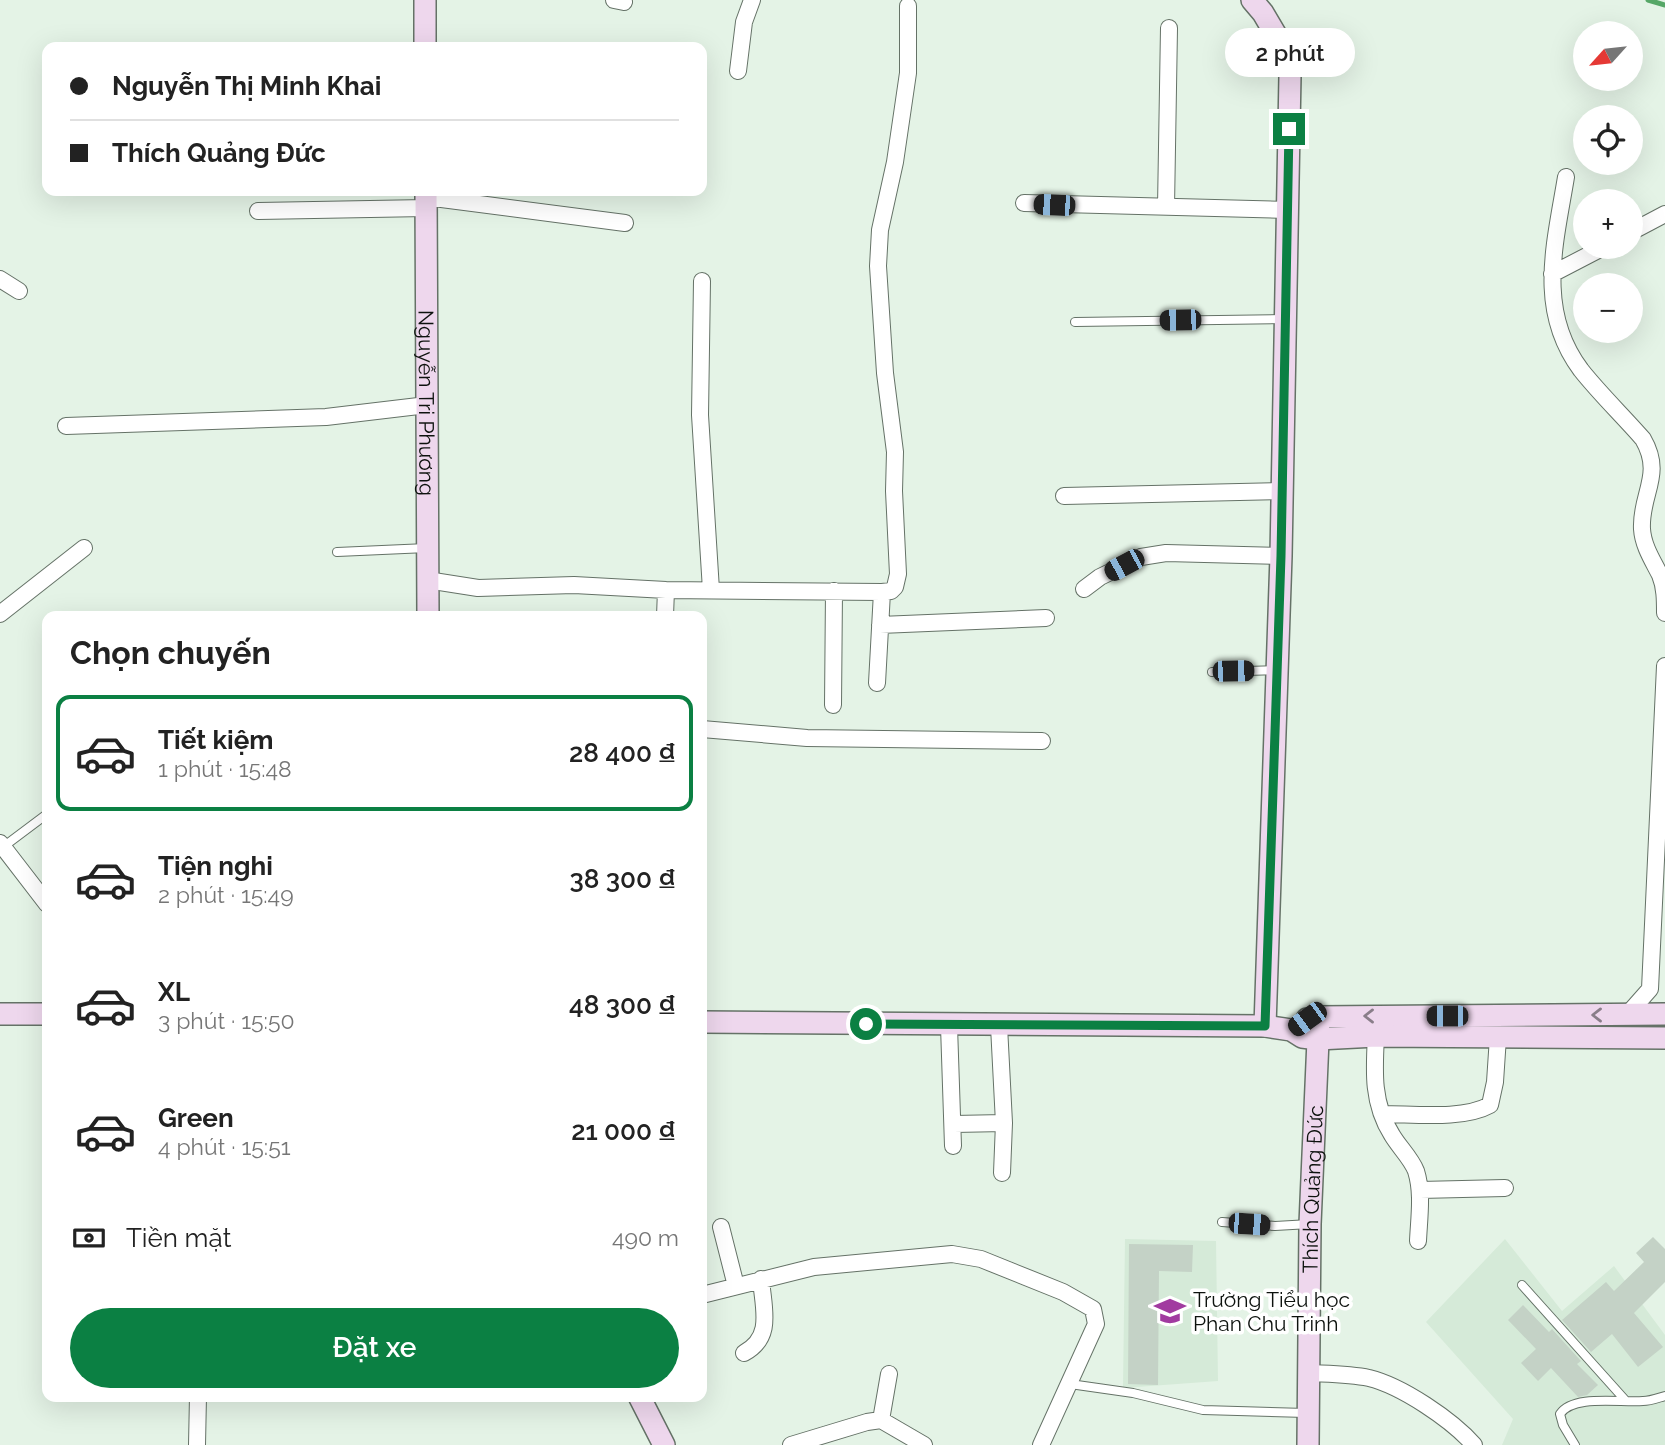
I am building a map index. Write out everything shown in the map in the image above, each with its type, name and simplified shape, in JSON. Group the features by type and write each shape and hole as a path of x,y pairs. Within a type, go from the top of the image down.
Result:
{"street":[{"path":"425,0 425,42"},
{"path":"738,71 744,22 752,0"},
{"path":"1252,0 1286,52 1290,75 1281,556 1265,1026"},
{"path":"427,580 478,588 574,585 666,590 882,592 891,591 895,587 898,574 895,452 885,373 878,266 880,230 895,162 908,73 908,6"},
{"path":"1166,207 1169,28"},
{"path":"1566,177 1552,274 1556,320 1567,347 1581,370 1650,450 1653,473 1642,529 1665,591 1665,613"},
{"path":"258,211 426,199 625,223"},
{"name":"Nguyễn Tri Phương","path":"426,199 428,611"},
{"path":"1024,203 1287,211"},
{"path":"1643,226 1665,214"},
{"path":"1552,274 1581,259"},
{"path":"0,279 19,291"},
{"path":"702,281 700,415 711,590"},
{"path":"66,426 326,417 427,405"},
{"path":"1065,496 1282,491"},
{"path":"0,614 84,548"},
{"path":"1084,589 1141,557 1166,553 1281,556"},
{"path":"665,611 666,590"},
{"path":"833,705 834,591"},
{"path":"877,683 882,592"},
{"path":"880,625 1046,618"},
{"path":"1627,1015 1657,991 1665,666"},
{"path":"707,729 807,738 1042,741"},
{"path":"2,845 42,897"},
{"path":"0,1014 42,1014"},
{"path":"1291,1030 1307,1019 1319,1017 1665,1014"},
{"path":"1627,1015 1627,1038"},
{"name":"Thích Quảng Đức","path":"1308,1445 1310,1224 1319,1017"},
{"path":"707,1022 948,1026 1265,1026 1291,1030 1302,1037 1318,1039 1376,1035 1665,1038"},
{"path":"948,1026 953,1146"},
{"path":"999,1026 1004,1123 1002,1173"},
{"path":"1376,1035 1374,1079 1377,1102 1390,1132 1415,1169 1420,1190 1418,1241"},
{"path":"1383,1114 1478,1112 1490,1105 1495,1082 1497,1037"},
{"path":"1627,1038 1665,1055"},
{"path":"954,1124 1004,1123"},
{"path":"1420,1190 1505,1188"},
{"path":"721,1227 736,1286"},
{"path":"707,1294 814,1267 952,1254 981,1259 1063,1292 1093,1309 1096,1324 1041,1445"},
{"path":"744,1353 760,1342 765,1331 761,1279"},
{"path":"1309,1373 1354,1376 1390,1385 1442,1415 1474,1445"},
{"path":"881,1420 889,1374"},
{"path":"197,1445 198,1402"},
{"path":"642,1402 664,1445"},
{"path":"791,1445 881,1420 924,1445"}],"lane":[{"path":"1075,321 1285,319"},
{"path":"337,552 427,548"},
{"path":"1212,672 1277,670"},
{"path":"2,845 42,817"},
{"path":"1222,1222 1275,1226 1310,1224"},
{"path":"1522,1285 1626,1401"},
{"path":"1070,1384 1133,1393 1203,1410 1309,1413"},
{"path":"1575,1445 1563,1425 1560,1414 1564,1408 1578,1402 1642,1401 1665,1396"}],"shaded area":[{"name":"Trường Tiểu học Phan Chu Trinh","path":"1125,1239 1216,1241 1218,1381 1123,1388"},
{"path":"1505,1239 1562,1311 1614,1266 1665,1335 1665,1445 1502,1445 1513,1419 1426,1322"}],"building":[{"path":"1653,1237 1665,1249 1665,1282 1634,1313 1663,1347 1638,1367 1612,1334 1591,1352 1562,1320 1606,1282 1614,1291 1644,1262 1636,1253"},
{"path":"1129,1244 1193,1245 1192,1272 1159,1271 1158,1385 1128,1384"},
{"path":"1523,1305 1549,1332 1552,1329 1581,1361 1577,1364 1598,1385 1587,1395 1578,1397 1551,1368 1538,1381 1521,1363 1536,1349 1508,1320"}],"waterway":[{"path":"1648,0 1665,5"}],"place":[{"name":"Trường Tiểu học Phan Chu Trinh","path":"1170,1311"}],"route":[{"path":"866,1024 1265,1026 1281,556 1289,129"}]}
